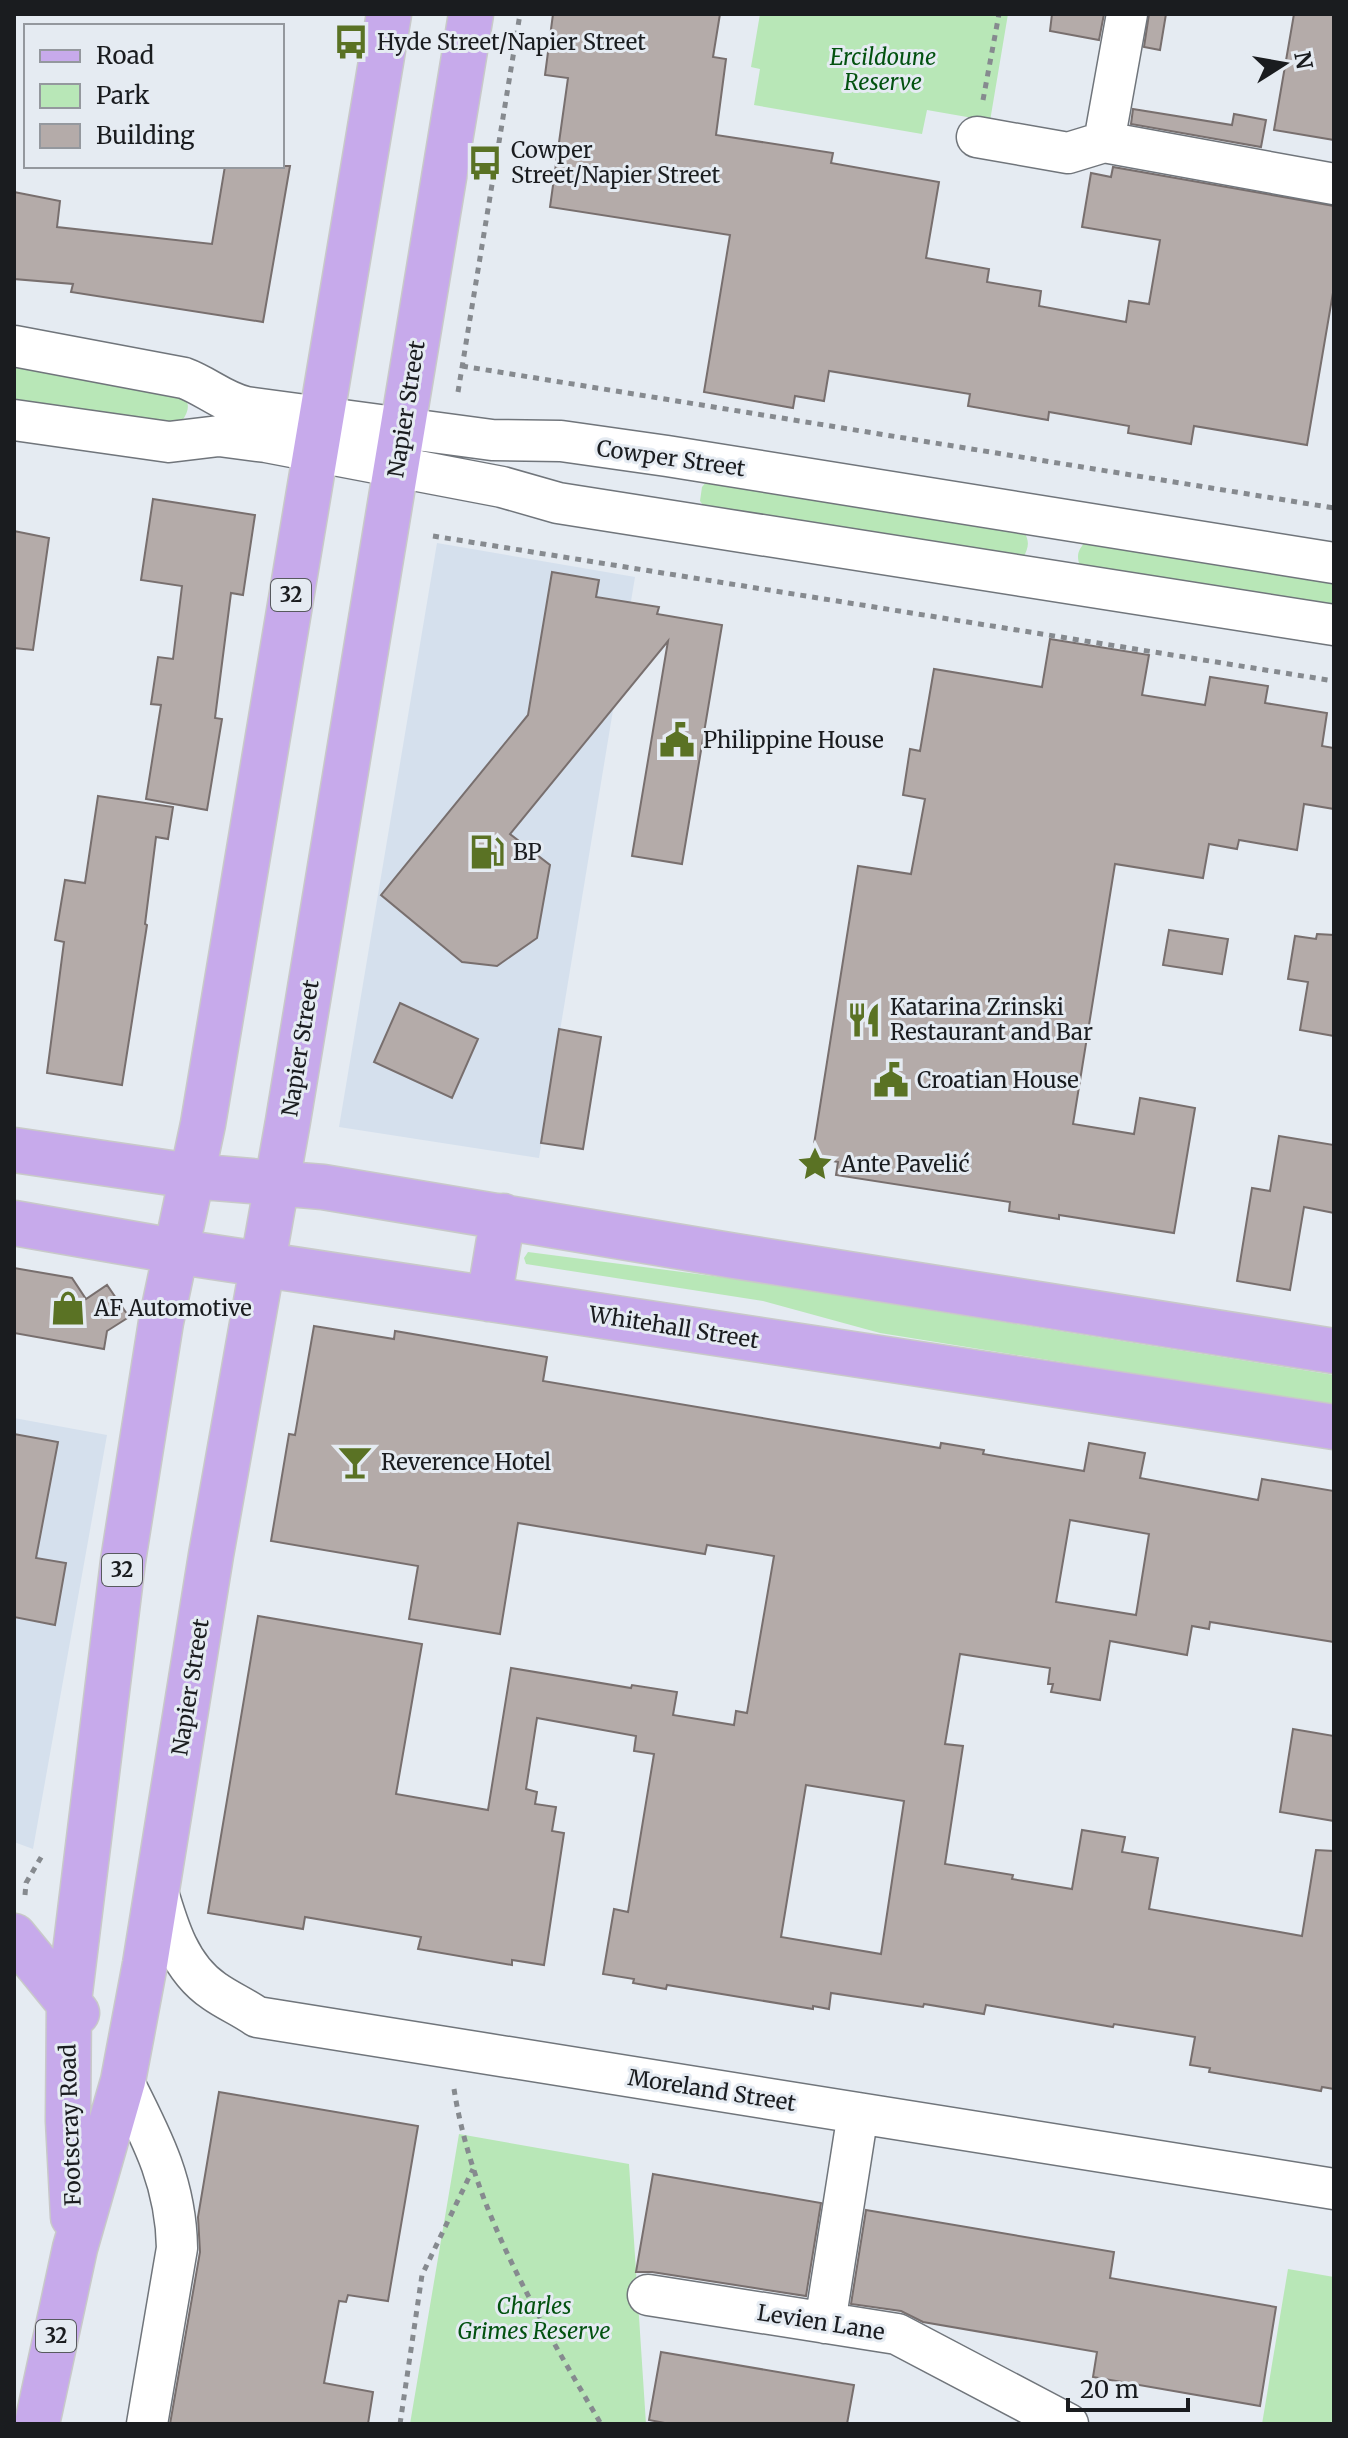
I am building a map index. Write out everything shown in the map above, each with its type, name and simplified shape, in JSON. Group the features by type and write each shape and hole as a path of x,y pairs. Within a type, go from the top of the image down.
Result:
{"main road":[{"name":"32","path":"69,2001 123,1561 174,1251 203,1124 389,14"},
{"name":"Napier Street","path":"123,2081 471,14"},
{"path":"14,1150 191,1176 323,1187 1334,1351"},
{"path":"489,1299 503,1216"},
{"name":"Whitehall Street","path":"14,1223 174,1251 1334,1427"},
{"path":"14,1936 69,2001 123,2081"},
{"name":"Footscray Road","path":"69,2001 68,2121 75,2248"},
{"name":"Footscray Road","path":"37,2424 75,2248 123,2081"}],"street":[{"path":"1104,142 1127,14"},
{"path":"977,137 1068,153 1104,142 1334,184"},
{"name":"Cowper Street","path":"14,346 165,373 199,383 237,405 318,434 400,448 502,487 558,503 1334,625"},
{"name":"Cowper Street","path":"14,420 169,442 219,436 318,434"},
{"name":"Cowper Street","path":"400,448 492,440 561,441 1334,563"},
{"path":"658,518 667,456"},
{"path":"1045,580 1055,517"},
{"name":"Moreland Street","path":"157,1889 174,1940 192,1971 213,1991 257,2017 1334,2189"},
{"path":"123,2081 167,2175 176,2223 177,2248 147,2424"},
{"path":"825,2323 858,2113"},
{"name":"Levien Lane","path":"648,2295 897,2334 1068,2424"}],"path":[{"path":"458,392 520,14"},
{"path":"977,137 999,14"},
{"path":"462,366 1334,508"},
{"path":"433,536 1334,681"},
{"path":"448,2048 460,2127 473,2169 540,2319 601,2424"},
{"path":"400,2424 422,2275 473,2169"}],"shaded area":[{"name":"BP","path":"437,543 635,577 539,1158 339,1127"},
{"path":"14,1418 107,1435 33,1849 14,1842"}],"green space":[{"name":"Ercildoune Reserve","path":"760,14 1008,14 990,121 927,110 922,134 754,105 760,69 751,67"},
{"path":"14,366 177,391 187,401 187,412 182,421 172,423 14,401"},
{"path":"707,481 1023,530 1027,547 1023,558 706,509 700,501 702,487"},
{"path":"1086,541 1334,576 1334,613 1080,566 1078,553"},
{"path":"528,1252 736,1279 1334,1375 1334,1406 880,1333 763,1301 526,1264 524,1258"},
{"name":"Charles Grimes Reserve","path":"459,2134 629,2164 646,2424 410,2424"},
{"path":"1288,2269 1334,2277 1334,2424 1262,2424"}],"building":[{"path":"553,14 720,14 713,57 726,59 716,135 833,153 831,163 939,182 926,258 989,269 987,282 1041,291 1039,306 1126,322 1129,301 1149,304 1160,240 1082,227 1091,173 1111,177 1113,167 1334,206 1334,287 1307,445 1194,426 1191,444 1128,433 1129,426 1049,412 1048,420 968,406 970,394 829,371 824,401 795,396 793,408 704,392 730,235 550,207 568,78 545,75"},
{"path":"1052,14 1104,14 1099,40 1050,31"},
{"path":"1149,14 1166,14 1160,50 1144,47"},
{"path":"1294,14 1334,14 1334,140 1274,130"},
{"path":"1133,109 1232,125 1234,114 1266,120 1261,147 1131,124"},
{"path":"290,166 263,322 71,292 73,284 14,279 14,192 60,201 57,227 212,244 225,168"},
{"path":"153,499 255,515 243,595 231,593 215,718 222,719 207,810 146,799 161,705 151,704 158,657 173,659 182,586 141,580"},
{"path":"14,531 49,538 33,650 14,648"},
{"path":"552,572 599,580 596,597 659,607 657,614 722,625 682,864 632,856 668,641 510,834 550,865 537,938 497,966 462,962 381,895 528,715"},
{"path":"1050,639 1149,655 1142,695 1205,705 1210,677 1268,686 1265,703 1327,713 1322,746 1334,748 1334,809 1304,804 1297,850 1239,840 1237,849 1209,844 1203,878 1115,864 1073,1124 1134,1134 1140,1098 1195,1108 1174,1233 1059,1215 1059,1219 1009,1211 1010,1202 836,1175 838,1162 812,1157 858,866 911,874 925,799 903,795 910,749 920,751 934,669 1042,687"},
{"path":"98,796 173,807 168,839 156,837 147,925 122,1085 47,1073 64,942 55,940 65,880 85,883"},
{"path":"1169,930 1228,939 1222,974 1163,965"},
{"path":"1317,934 1334,935 1334,1036 1300,1030 1308,982 1288,979 1295,936 1316,939"},
{"path":"400,1003 478,1039 452,1098 374,1062"},
{"path":"559,1029 601,1037 583,1149 541,1143"},
{"path":"1279,1136 1334,1145 1334,1213 1304,1207 1290,1290 1237,1281 1252,1188 1270,1191"},
{"name":"AF Automotive","path":"14,1268 72,1278 86,1299 107,1285 129,1317 107,1331 104,1349 14,1333"},
{"path":"314,1326 394,1339 395,1331 547,1357 543,1381 940,1448 941,1443 984,1450 983,1454 1084,1471 1089,1443 1145,1453 1140,1478 1258,1500 1262,1479 1334,1491 1334,1642 1210,1622 1209,1629 1192,1626 1187,1655 1110,1641 1100,1700 1051,1692 1053,1684 1048,1684 1050,1668 960,1654 945,1744 963,1746 945,1864 1072,1889 1082,1830 1125,1837 1122,1852 1158,1858 1149,1909 1302,1936 1316,1850 1334,1851 1334,2089 1322,2087 1321,2091 1209,2072 1210,2068 1190,2065 1195,2037 1114,2024 1113,2027 986,2005 984,2014 831,1993 829,2009 813,2006 813,2009 667,1985 666,1989 603,1974 614,1909 628,1912 654,1754 634,1751 636,1736 537,1718 526,1789 537,1792 535,1804 556,1807 552,1831 564,1833 544,1965 512,1960 512,1965 418,1949 421,1937 305,1917 303,1929 208,1913 258,1616 422,1644 396,1794 488,1810 511,1668 631,1688 632,1685 677,1692 673,1715 734,1725 736,1711 747,1713 774,1556 707,1545 705,1554 518,1523 500,1634 409,1619 418,1566 271,1541 289,1434 295,1435","holes":["1070,1520 1149,1534 1136,1615 1056,1602","806,1785 904,1801 881,1954 781,1937"]},
{"path":"14,1434 58,1442 36,1558 66,1563 55,1625 14,1617"},
{"path":"1293,1729 1334,1736 1334,1821 1280,1812"},
{"path":"219,2092 418,2126 388,2301 348,2295 346,2302 339,2301 324,2383 373,2392 368,2424 170,2424 200,2252 198,2217"},
{"path":"653,2174 821,2203 806,2296 636,2272"},
{"path":"866,2210 1114,2252 1110,2278 1276,2307 1260,2406 1093,2377 1097,2352 923,2322 901,2311 851,2304"},
{"path":"661,2352 854,2385 847,2424 670,2424 649,2420"}],"place":[{"name":"Hyde Street/Napier Street","path":"351,42"},
{"name":"Cowper Street/Napier Street","path":"485,163"},
{"name":"Philippine House","path":"677,740"},
{"name":"BP","path":"487,852"},
{"name":"Katarina Zrinski Restaurant and Bar","path":"864,1020"},
{"name":"Croatian House","path":"891,1080"},
{"name":"Ante Pavelić","path":"815,1164"},
{"name":"AF Automotive","path":"68,1308"},
{"name":"Reverence Hotel","path":"355,1462"}]}
